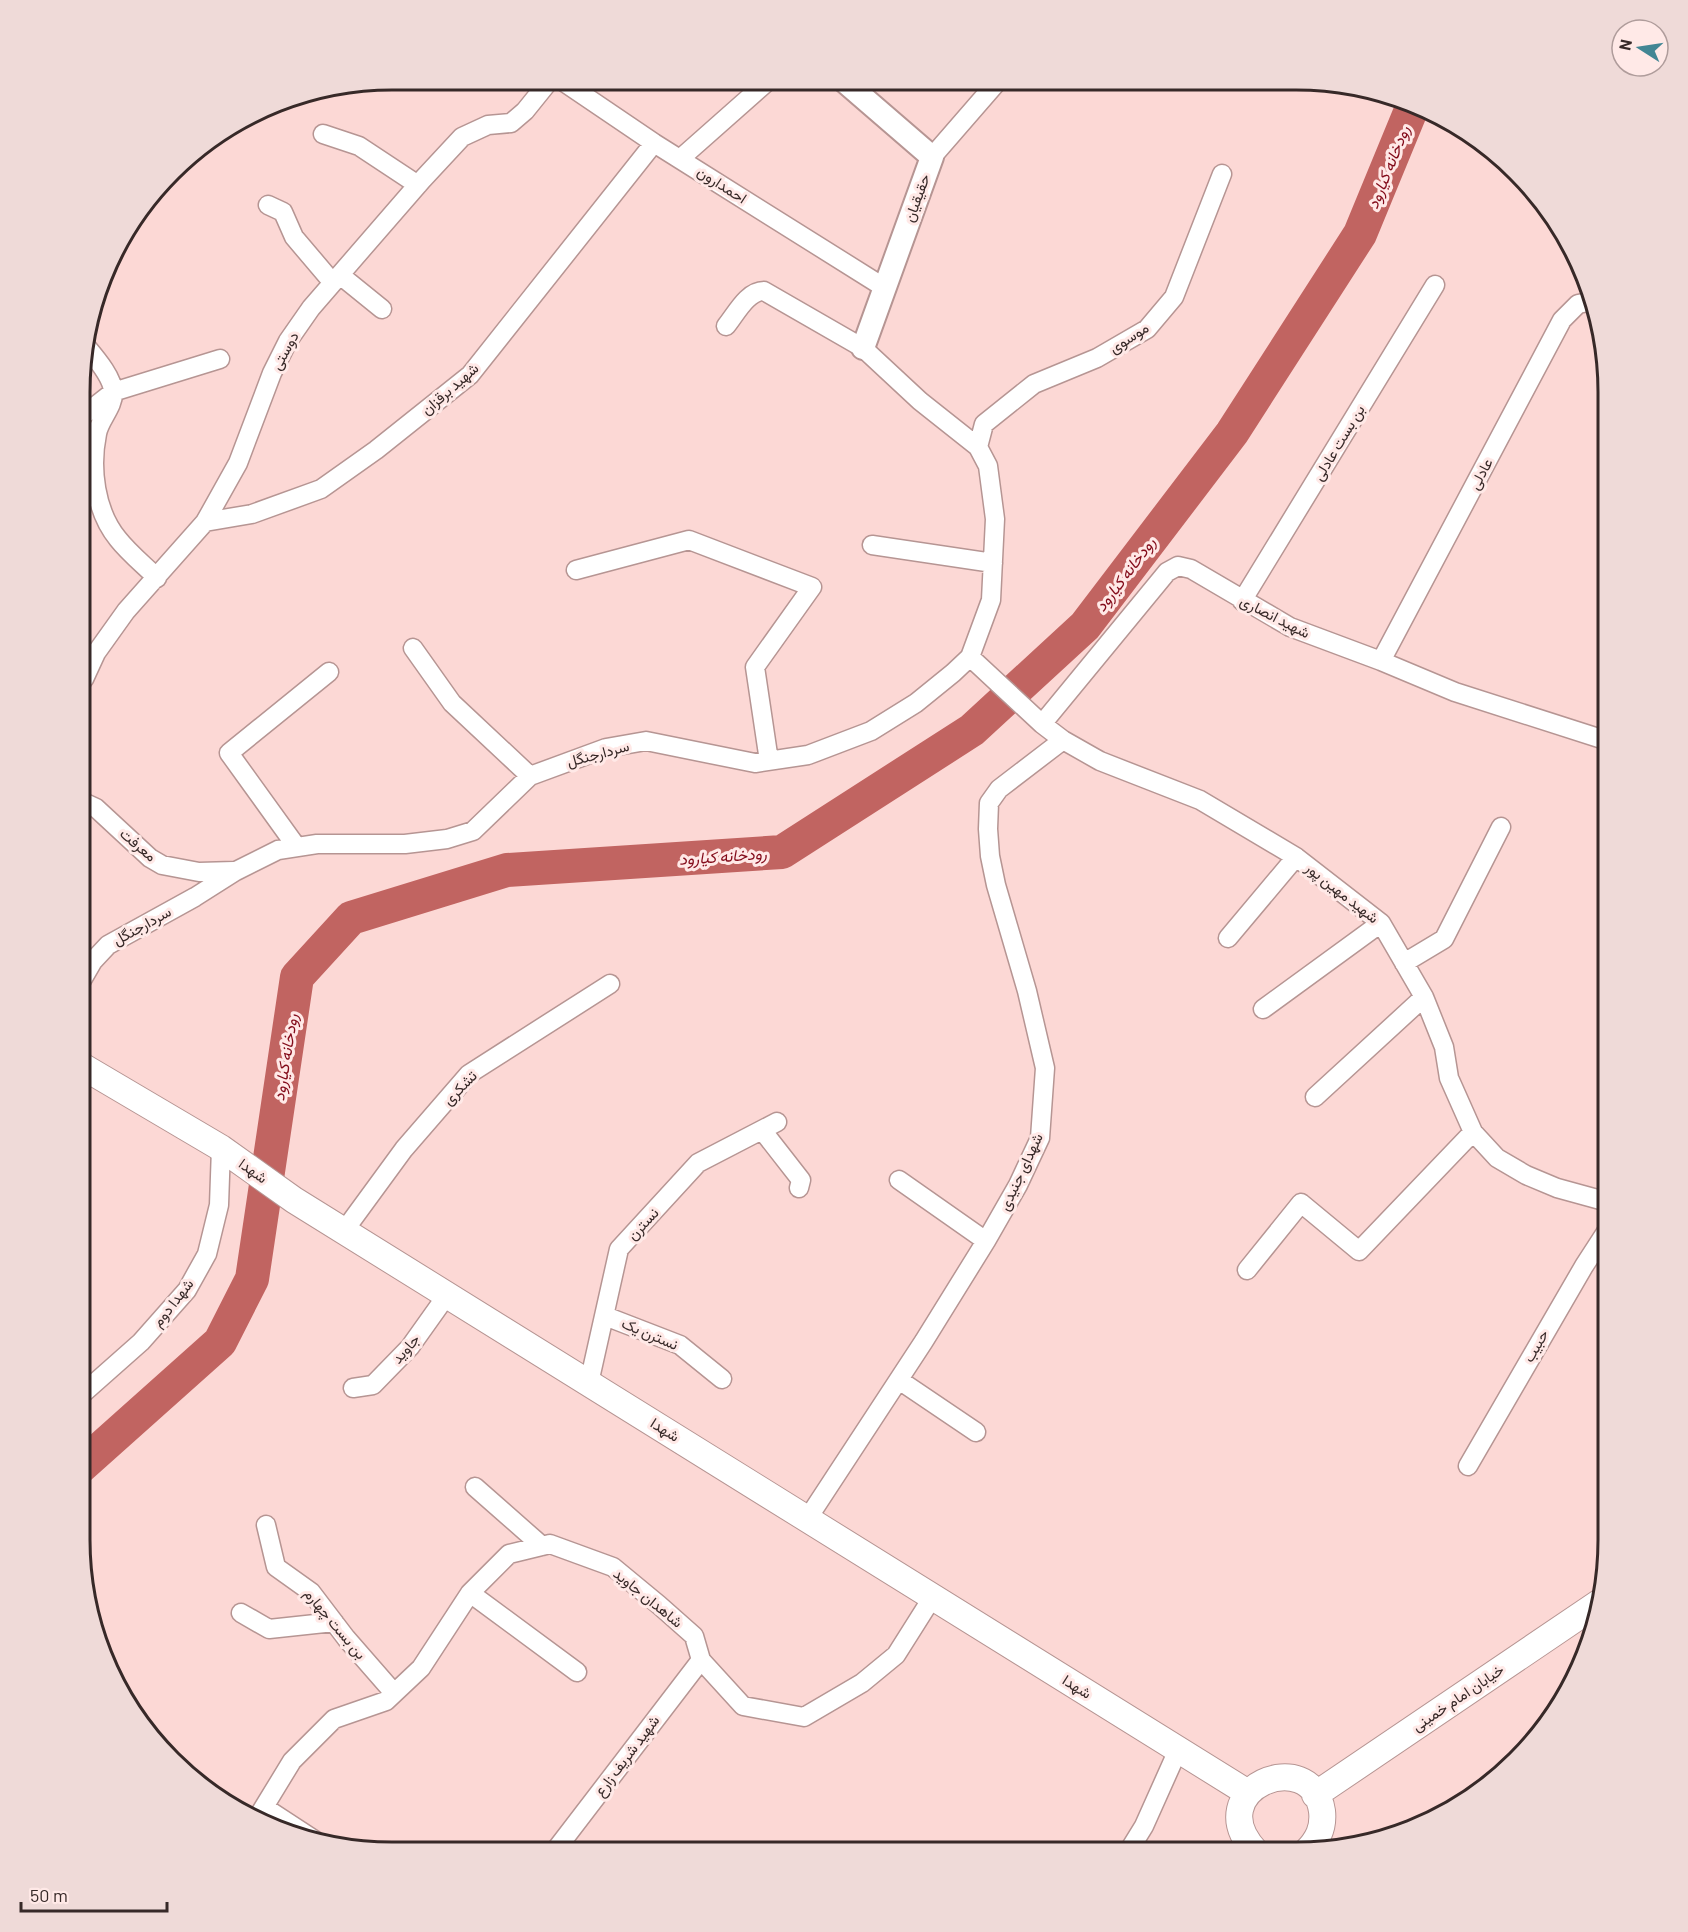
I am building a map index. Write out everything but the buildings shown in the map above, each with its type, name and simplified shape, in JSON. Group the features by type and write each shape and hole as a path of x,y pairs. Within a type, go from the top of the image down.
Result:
{"main road":[{"name":"شهدا","path":"90,1077 221,1148 294,1200 1248,1793"},
{"name":"خیابان امام خمینی","path":"1316,1795 1590,1609"},
{"path":"1247,1842 1241,1830 1239,1818 1242,1804 1257,1784 1269,1778 1282,1777 1295,1779 1306,1785 1316,1795 1323,1819 1315,1841"}],"street":[{"name":"دوستی","path":"90,666 96,653 126,611 205,522 238,463 272,373 288,341 311,308 462,137 488,125 511,123 525,111 542,90"},
{"name":"احمدارون","path":"576,90 654,143 885,288"},
{"path":"681,158 758,90"},
{"name":"حقیقیان","path":"854,90 932,157 863,348"},
{"path":"932,157 990,90"},
{"path":"323,134 359,146 418,185"},
{"name":"شهید برقزان","path":"205,522 252,514 321,489 376,450 470,375 654,143"},
{"name":"موسوی","path":"978,447 984,424 1034,384 1097,358 1148,329 1174,297 1222,174"},
{"path":"267,205 283,212 294,237 337,279 382,309"},
{"name":"بن بست عادلی","path":"1242,601 1435,285"},
{"path":"726,326 751,295 757,291 764,291 863,348 920,401 978,447"},
{"name":"عادلی","path":"1381,661 1562,320 1578,304 1584,303"},
{"path":"93,354 104,368 113,392 108,410 97,431 93,466 102,512 117,538 157,578"},
{"path":"90,410 113,392 220,359"},
{"name":"سردارجنگل","path":"90,966 108,945 195,897 236,871 278,850 317,844 405,844 447,839 473,831 530,776 606,748 646,741 755,763 808,755 871,731 916,703 970,657 991,600 995,519 988,466 978,447"},
{"path":"576,570 688,540 812,588 755,667 769,761"},
{"path":"872,545 993,563"},
{"name":"شهید انصاری","path":"1036,719 1167,572 1178,566 1191,569 1242,601 1290,627 1455,692 1598,738"},
{"path":"413,648 452,703 530,776"},
{"name":"شهید مهین پور","path":"970,657 1036,719 1063,740 1100,761 1200,800 1296,857 1381,923 1424,997 1444,1047 1449,1078 1473,1131 1497,1158 1527,1175 1557,1188 1598,1199"},
{"path":"296,846 229,753 329,672"},
{"name":"شهدای جنیدی","path":"808,1518 899,1380 986,1241 1018,1185 1040,1138 1045,1068 1027,991 996,885 990,856 989,803 999,789 1063,740"},
{"name":"معرفت","path":"90,805 96,808 150,858 162,865 199,872 236,871"},
{"path":"1404,963 1444,939 1501,827"},
{"path":"1228,938 1296,857"},
{"path":"1263,1010 1381,923"},
{"name":"تشکری","path":"344,1231 404,1149 470,1074 610,984"},
{"path":"1315,1097 1424,997"},
{"name":"نسترن","path":"589,1383 620,1249 698,1163 769,1126 801,1180 799,1188"},
{"path":"1247,1270 1301,1203 1359,1251 1473,1131"},
{"name":"شهدا دوم","path":"90,1386 141,1342 187,1290 207,1254 219,1205 221,1148"},
{"path":"899,1180 986,1241"},
{"name":"حبیب","path":"1468,1466 1598,1245"},
{"name":"جاوید","path":"353,1388 373,1385 410,1347 447,1295"},
{"name":"نسترن یک","path":"605,1316 680,1345 722,1379"},
{"path":"899,1380 976,1432"},
{"path":"475,1486 542,1546"},
{"name":"بن بست چهارم","path":"266,1525 276,1567 311,1592 394,1693"},
{"name":"شاهدان جاوید","path":"261,1812 292,1761 334,1719 386,1701 421,1668 470,1593 509,1554 550,1545 613,1568 694,1636 701,1660 743,1707 804,1717 862,1683 896,1654 932,1598"},
{"path":"470,1593 577,1672"},
{"path":"241,1613 268,1629 334,1622"},
{"name":"شهید شریف زارع","path":"562,1842 701,1660"},
{"path":"1134,1842 1144,1826 1178,1749"}],"waterway":[{"name":"رودخانه کیارود","path":"90,1458 220,1342 252,1279 297,977 351,918 507,870 782,852 972,730 1085,626 1232,433 1360,234 1410,112"}]}
